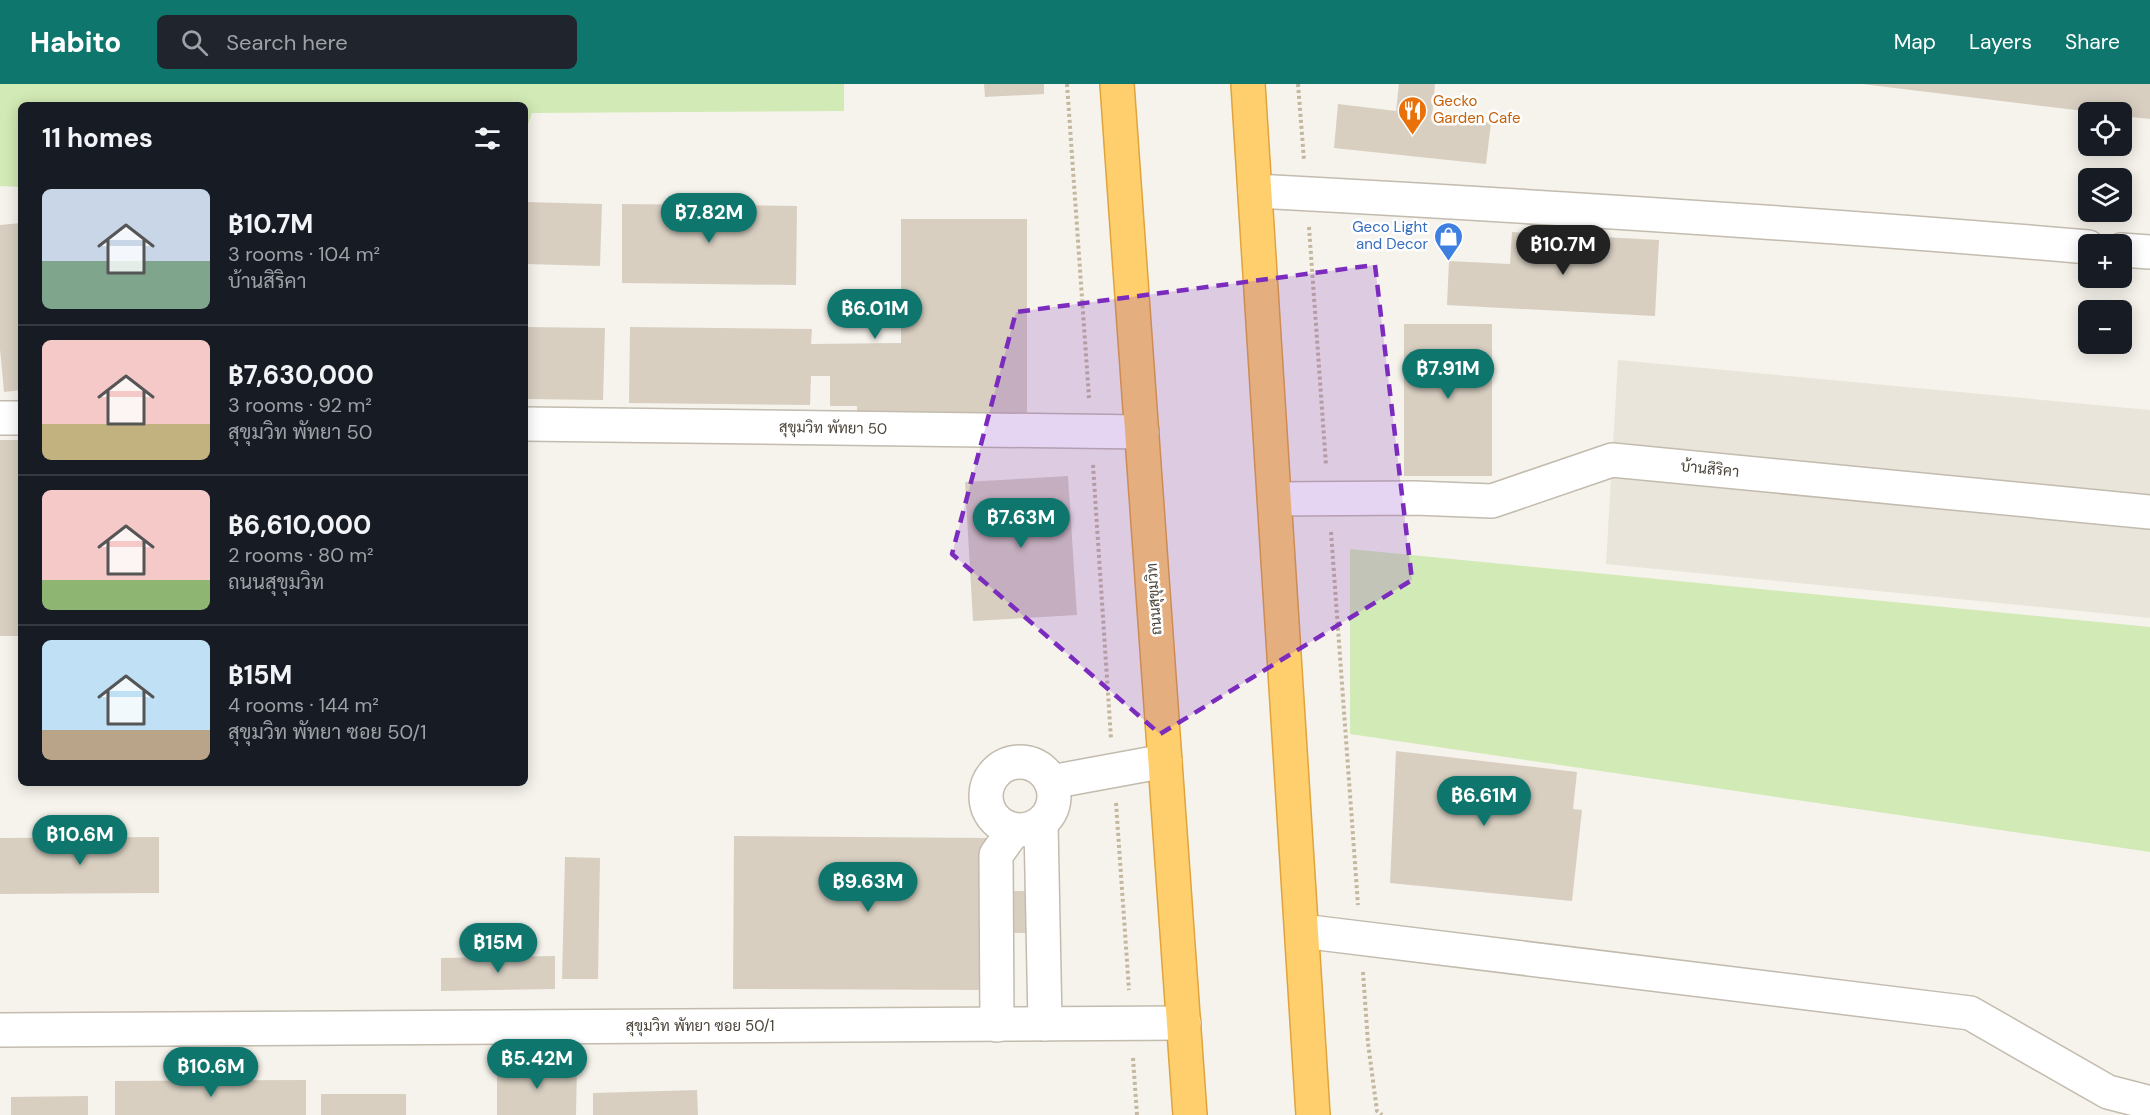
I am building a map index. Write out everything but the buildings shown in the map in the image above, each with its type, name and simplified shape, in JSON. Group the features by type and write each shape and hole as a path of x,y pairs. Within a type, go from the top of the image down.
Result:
{"highway":[{"name":"ถนนสุขุมวิท","path":"1117,84 1190,1115"},
{"path":"1248,84 1313,1115"}],"street":[{"path":"1255,191 1610,211 1878,229 2078,246"},
{"path":"2132,251 2150,252"},
{"path":"0,418 18,418"},
{"name":"สุขุมวิท พัทยา 50","path":"528,424 1142,432"},
{"name":"บ้านสิริคา","path":"1275,499 1415,498 1492,501 1612,459 2150,512"},
{"path":"1051,782 1165,761"},
{"path":"997,1025 996,855 1027,826 1052,810 1055,798 1049,777 1041,768 1030,763 1006,764 990,779 986,790 989,811 995,820 1004,826 1027,826"},
{"path":"1027,826 1046,1024"},
{"path":"1302,931 1970,1013 2108,1092 2148,1106"},
{"name":"สุขุมวิท พัทยา ซอย 50/1","path":"0,1030 1184,1023"}],"path":[{"path":"1067,84 1137,1115"},
{"path":"1298,84 1368,1044 1377,1111 1382,1115"}],"highlighted area":[{"path":"1375,265 1412,580 1160,734 952,554 1016,312"}],"shaded area":[{"path":"1618,360 2150,410 2150,618 1606,564"}],"green space":[{"path":"0,84 844,84 844,111 532,113 528,124 528,102 18,102 18,187 0,186"},
{"path":"1350,549 2150,627 2150,852 1350,734"}],"place":[{"name":"Gecko Garden Cafe","path":"1412,136"},
{"name":"Geco Light and Decor","path":"1449,262"}]}
